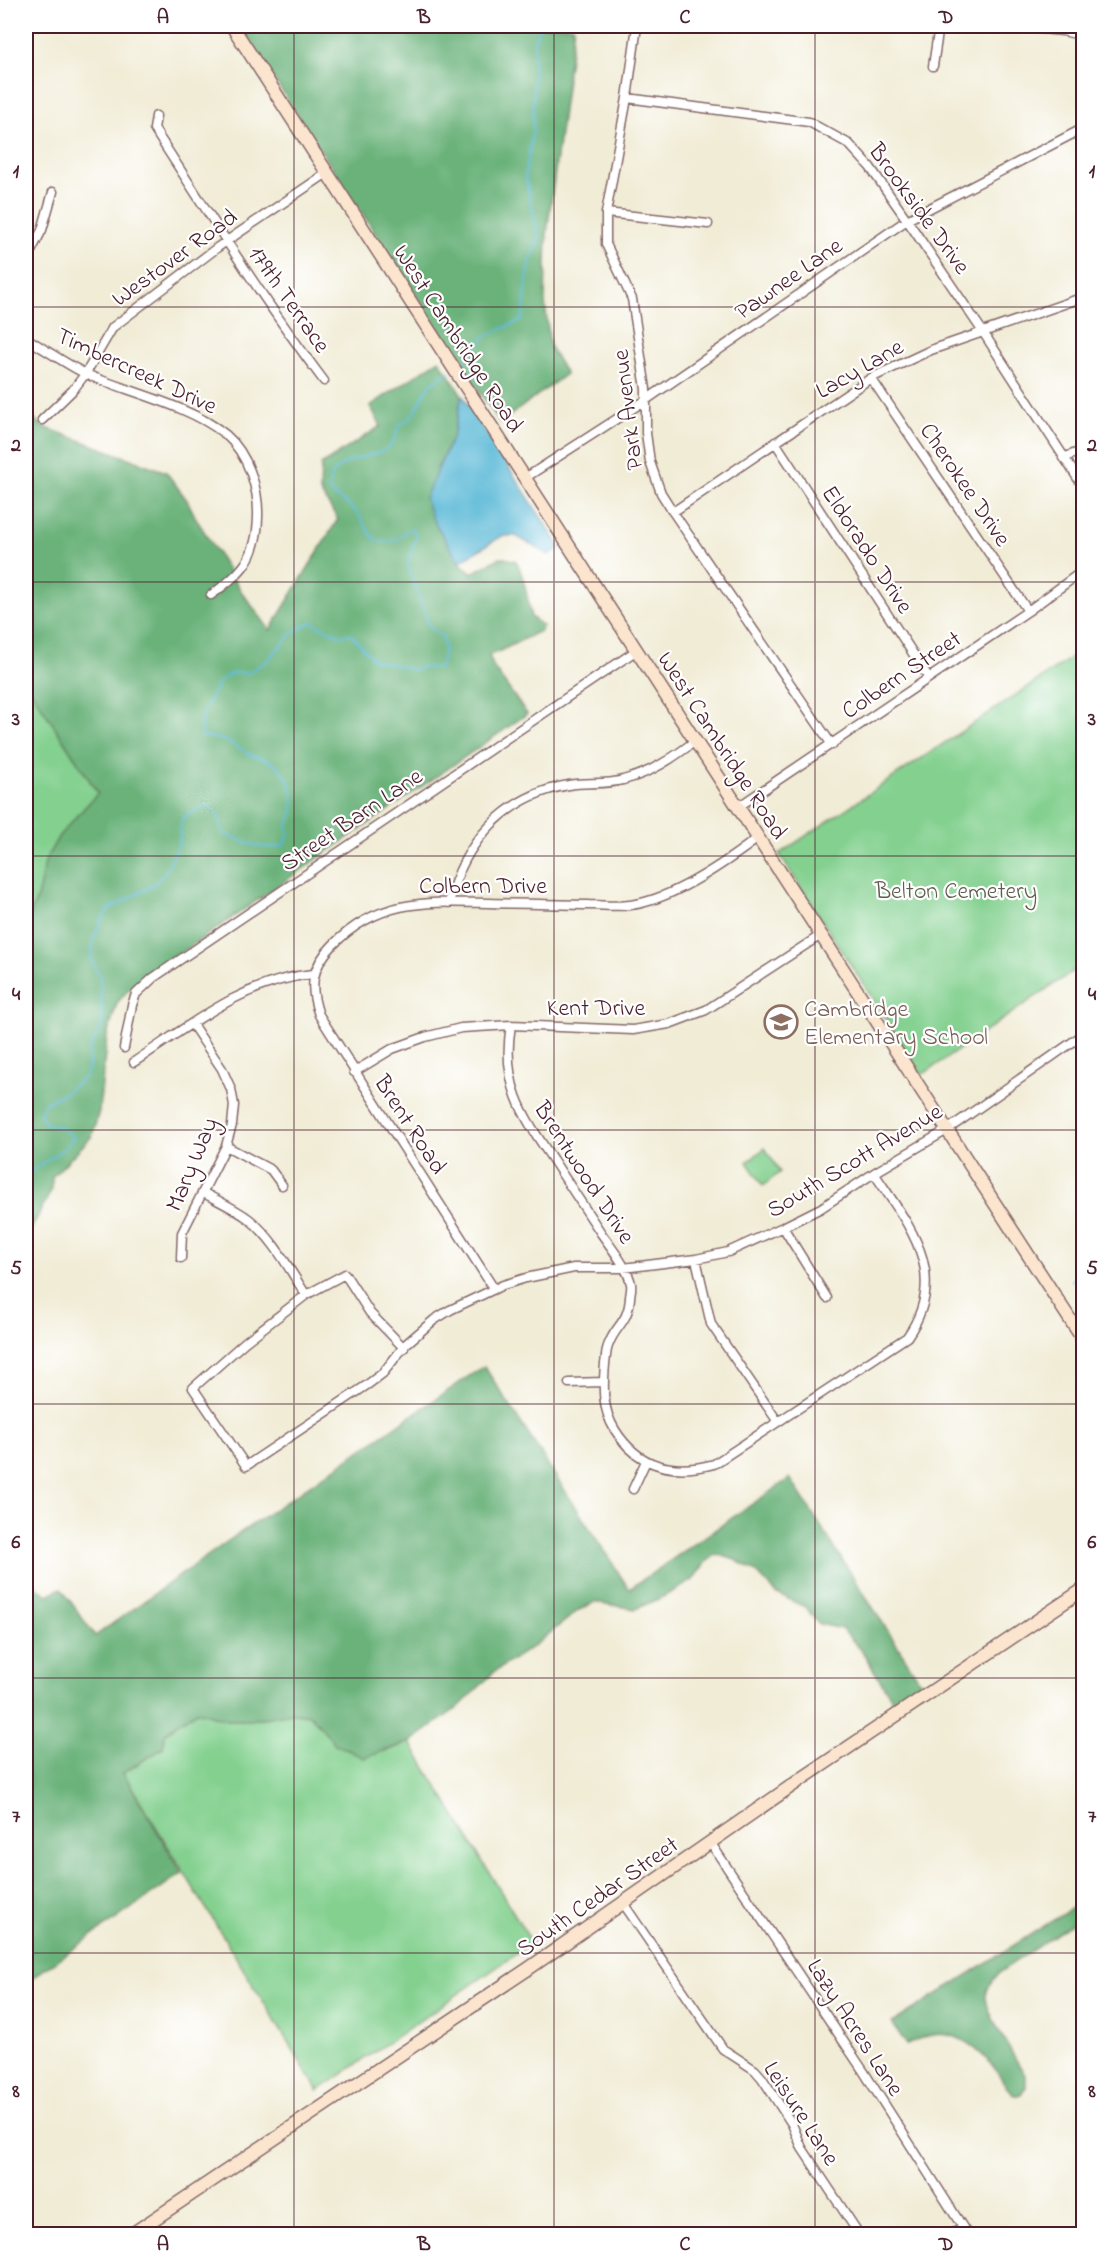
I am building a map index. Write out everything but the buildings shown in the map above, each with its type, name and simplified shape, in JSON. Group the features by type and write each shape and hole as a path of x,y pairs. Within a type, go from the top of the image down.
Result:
{"street":[{"name":"West Cambridge Road","path":"232,26 1083,1341"},
{"name":"Park Avenue","path":"637,26 627,98 606,213 606,243 632,299 646,400 645,433 650,462 661,493 673,512 832,745"},
{"path":"933,66 939,26"},
{"path":"1008,26 1063,31 1083,36"},
{"name":"Brookside Drive","path":"627,98 809,122 849,144 870,167 907,219 1083,488"},
{"name":"179th Terrace","path":"156,116 154,129 226,242 324,381"},
{"name":"Pawnee Lane","path":"525,478 646,400 907,219 1083,128"},
{"name":"Westover Road","path":"42,420 86,374 113,327 226,242 327,173"},
{"path":"26,261 42,230 53,192"},
{"path":"606,213 708,224"},
{"name":"Lacy Lane","path":"673,512 871,378 931,350 1083,297"},
{"name":"Timbercreek Drive","path":"26,338 86,374 198,417 226,435 245,461 258,504 256,537 244,569 233,580 211,595"},
{"name":"Cherokee Drive","path":"871,378 1028,611"},
{"name":"Eldorado Drive","path":"775,442 928,678"},
{"path":"1063,458 1083,450"},
{"name":"Colbern Street","path":"738,807 1028,611 1083,570"},
{"name":"Street Barn Lane","path":"124,1048 136,994 153,978 637,650"},
{"path":"449,903 458,871 476,840 495,820 518,804 550,789 583,783 606,784 643,774 675,757 695,741"},
{"name":"Colbern Drive","path":"313,974 330,947 356,925 370,917 406,904 630,905 670,891 705,875 758,838"},
{"name":"Kent Drive","path":"354,1072 392,1049 425,1037 461,1028 511,1025 633,1030 669,1024 706,1010 821,935"},
{"path":"134,1062 192,1024 262,984 313,974"},
{"name":"Brent Road","path":"313,974 313,999 319,1015 494,1289"},
{"name":"Mary Way","path":"181,1258 182,1233 226,1146 232,1125 234,1105 231,1089 222,1070 192,1024"},
{"name":"Brentwood Drive","path":"511,1025 509,1069 512,1086 524,1117 623,1268 631,1284 626,1318 607,1347 603,1382 605,1408 615,1430 633,1452 646,1461 668,1469 682,1470 714,1464 778,1422"},
{"name":"South Scott Avenue","path":"623,1268 696,1259 728,1252 821,1208 874,1173 947,1130 1083,1034"},
{"path":"226,1146 271,1170 282,1185"},
{"path":"696,1259 711,1324 778,1422 907,1337 920,1315 925,1290 923,1255 913,1233 874,1173"},
{"path":"204,1193 248,1219 266,1236 306,1295"},
{"path":"783,1227 827,1298"},
{"name":"Brentwood Drive","path":"494,1289 526,1278 568,1269 623,1268"},
{"path":"404,1348 370,1313 345,1274 306,1295 245,1342 193,1388 246,1466 367,1385 434,1320 494,1289"},
{"path":"569,1383 603,1382"},
{"path":"633,1489 646,1461"},
{"name":"South Cedar Street","path":"132,2235 1083,1589"},
{"name":"Lazy Acres Lane","path":"710,1842 864,2072 965,2231"},
{"name":"Leisure Lane","path":"623,1903 723,2049 755,2070 762,2078 792,2124 802,2148 859,2235"},
{"path":"952,2235 965,2231"}],"green space":[{"path":"239,26 574,26 547,233 545,302 550,347 566,374 500,423"},
{"path":"439,360 462,395 453,436 436,471 459,562 472,573 501,557 516,561 523,580 531,617 543,626 540,631 489,655 494,668 527,714 129,989 117,1003 107,1036 99,1111 92,1136 52,1177 52,1189 26,1239 26,1043 30,1040 26,1013 26,926 37,898 46,859 59,836 98,793 26,683 26,413 44,427 166,472 187,500 241,591 270,630 338,519 320,492 321,465 381,426 370,406"},
{"name":"Belton Cemetery","path":"1083,650 1083,964 922,1075 779,854"},
{"path":"26,683 98,793 59,836 46,859 37,898 26,926"},
{"path":"765,1148 780,1172 763,1186 747,1162"},
{"path":"484,1366 629,1589 790,1478 925,1689 896,1706 862,1651 842,1629 819,1624 805,1607 777,1594 755,1571 735,1560 717,1554 705,1563 692,1581 635,1609 595,1602 579,1610 535,1645 494,1672 460,1706 410,1742 364,1758 335,1744 311,1715 293,1713 249,1720 228,1720 197,1711 165,1734 163,1748 123,1773 182,1873 26,1982 26,1571 37,1588 48,1595 61,1588 95,1636 228,1541"},
{"path":"197,1711 228,1720 249,1720 293,1713 311,1715 319,1726 385,1752 410,1742 532,1943 318,2091 123,1773 163,1748 165,1734"},
{"path":"1083,1901 1083,1916 1000,1972 987,1992 987,2004 991,2013 1026,2077 1026,2087 1021,2095 1014,2095 1011,2092 983,2055 953,2036 932,2035 907,2045 892,2023"}],"water":[{"path":"462,395 561,548 549,555 516,536 502,536 459,562 432,518 425,498 453,436"}],"waterway":[{"path":"457,367 464,363 485,336 522,320 531,259 539,239 525,176 533,129 534,44 539,26"},
{"path":"26,1175 66,1147 74,1137 58,1126 45,1123 40,1113 44,1104 66,1092 85,1077 89,1067 89,1050 102,1026 100,976 91,960 94,937 109,909 155,884 167,869 180,841 183,817 207,805 216,811 223,833 245,842 276,847 284,845 289,833 287,826 291,816 293,796 291,786 280,769 227,741 202,737 201,718 219,681 232,673 248,673 268,660 291,634 311,622 339,635 351,634 374,660 416,670 422,667 440,668 444,649 443,637 430,628 408,567 417,535 412,529 396,540 383,542 377,540 368,531 357,513 329,491 330,479 335,470 352,460 389,447 399,425 415,413 429,386 449,372"},
{"path":"1072,1281 1084,1266"}],"place":[{"name":"Cambridge Elementary School","path":"781,1022"}]}
